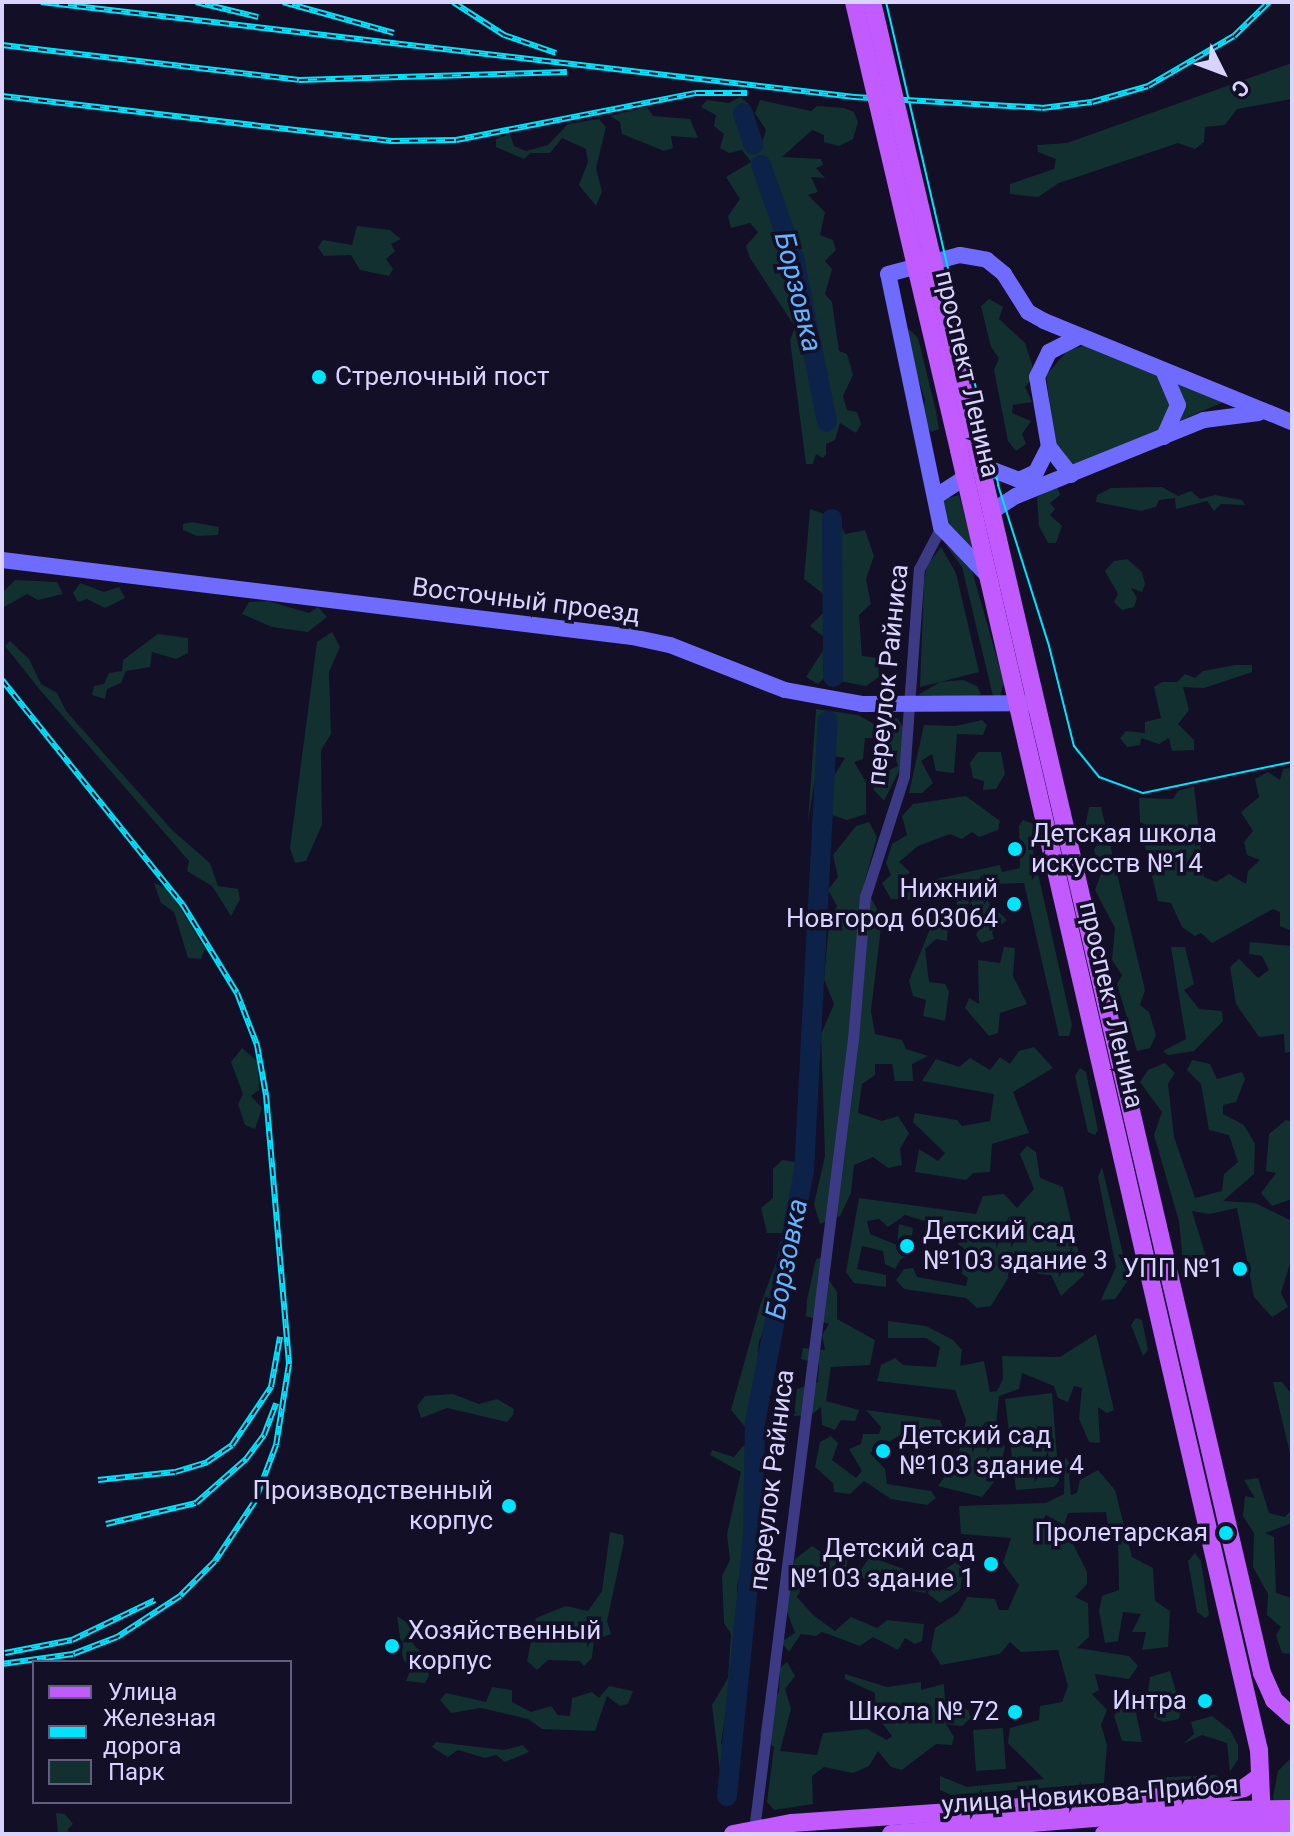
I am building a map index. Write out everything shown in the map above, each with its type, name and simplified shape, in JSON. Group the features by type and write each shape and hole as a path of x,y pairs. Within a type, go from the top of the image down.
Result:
{"main road":[{"name":"проспект Ленина","path":"854,2 967,448 980,465 991,512 1027,704 1259,1750 1258,1778 1264,1834"},
{"name":"проспект Ленина","path":"872,2 967,448 963,479 1027,704 1262,1673 1274,1700 1292,1716"},
{"path":"989,577 941,527 888,274 960,255 978,257 1004,274 1028,312 1261,413 1292,422"},
{"path":"1071,475 1049,447 1038,366 1063,341 1080,336"},
{"path":"1162,369 1178,405 1164,437"},
{"path":"991,512 1204,420 1261,413"},
{"path":"980,465 1019,480 1036,472 1049,447"},
{"path":"935,497 963,479"},
{"name":"Восточный проезд","path":"2,560 632,637 670,645 803,695 910,707 1027,704"},
{"path":"733,1834 1224,1793 1244,1788 1258,1778"},
{"name":"улица Новикова-Прибоя","path":"891,1834 1184,1820 1292,1809"},
{"name":"улица Новикова-Прибоя","path":"1104,1834 1184,1820 1292,1826"}],"street":[{"name":"переулок Райниса","path":"754,1830 853,1039 865,897 904,776 919,569 941,527"}],"green space":[{"path":"1292,63 1292,99 1237,109 1225,125 1205,127 1204,142 1195,149 1178,143 1059,183 1038,197 1010,194 1010,184 1054,169 1056,159 1038,152 1037,145 1067,143"},
{"path":"740,97 749,104 740,128 747,140 763,140 766,130 755,113 760,100 811,111 817,106 844,108 854,112 858,122 853,139 839,146 824,142 824,135 812,130 782,157 821,159 823,165 816,168 825,178 811,177 818,192 808,195 825,212 820,235 833,240 836,250 825,261 832,269 825,294 832,302 839,351 847,354 853,375 843,396 847,410 857,412 861,424 856,433 840,423 835,440 826,444 826,454 823,458 816,454 813,464 806,464 790,340 795,327 750,258 746,246 758,232 750,223 731,228 728,216 740,199 726,177 751,162 742,150 729,153 720,148 724,134 714,126 716,115 701,107 707,100 729,103"},
{"path":"647,107 653,116 690,119 698,138 671,136 673,148 664,151 622,134 620,122 610,116"},
{"path":"599,119 606,127 596,168 602,192 596,206 579,185 588,162 586,149 562,138 550,153 530,153 524,159 496,147 496,139 510,134 514,146 526,151 548,145 568,124"},
{"path":"357,226 390,230 401,239 391,244 395,251 386,259 393,269 389,276 360,270 351,255 324,256 318,247 323,240 352,245"},
{"path":"989,299 1003,307 999,319 1025,343 1032,364 1032,379 1025,387 1032,402 1013,405 1012,413 1031,421 1022,434 1026,444 1016,451 1008,441 994,370 999,358 991,347 981,306"},
{"path":"909,329 918,338 936,411 939,429 931,432 922,417 925,400 906,343"},
{"path":"1087,345 1160,375 1173,395 1162,429 1074,466 1056,450 1046,375 1068,350"},
{"path":"1178,381 1226,401 1179,421"},
{"path":"1057,486 1060,495 1050,503 1055,509 1050,515 1062,526 1056,543 1048,543 1039,526 1037,497"},
{"path":"1162,487 1178,496 1191,491 1200,499 1215,495 1242,500 1245,505 1221,504 1214,511 1207,501 1176,509 1175,498 1159,500 1156,507 1141,511 1096,502 1097,495 1111,488"},
{"path":"959,495 974,556 950,529 940,500"},
{"path":"810,509 838,519 845,534 865,530 874,556 866,579 871,604 859,615 862,656 878,658 879,677 866,686 824,678 818,684 806,677 829,641 810,626 824,612 826,596 804,579"},
{"path":"192,522 219,527 218,535 197,536 183,530 183,524"},
{"path":"945,544 971,567 1004,683 1000,696 993,696 962,567"},
{"path":"941,547 956,573 979,672 920,687 924,582 927,565"},
{"path":"1127,559 1142,572 1145,584 1142,592 1131,588 1137,598 1134,607 1122,610 1114,602 1118,594 1105,571 1114,561"},
{"path":"15,580 57,582 63,594 38,600 27,594 2,608 2,593"},
{"path":"80,583 104,592 119,587 125,598 105,608 87,599 78,602 73,593"},
{"path":"268,601 309,613 318,607 327,617 308,632 272,627 242,614 249,602"},
{"path":"332,632 340,647 329,672 331,734 321,750 322,825 306,861 295,863 290,848 317,642"},
{"path":"158,634 188,638 188,653 176,659 152,652 150,667 126,671 121,683 107,689 105,699 92,695 94,686 104,684 109,673 122,671 123,660"},
{"path":"10,641 29,659 41,684 57,693 66,711 173,831 210,863 218,886 238,889 240,899 231,916 212,886 187,871 189,861 40,690 5,646"},
{"path":"1252,665 1252,672 1204,688 1183,687 1189,710 1178,724 1194,740 1194,750 1172,751 1169,738 1159,744 1141,738 1140,745 1127,747 1120,738 1126,731 1145,733 1145,722 1161,718 1154,687 1162,682 1177,682 1185,674 1195,678 1203,671"},
{"path":"963,680 977,686 981,694 974,697 918,695 940,682"},
{"path":"816,709 858,715 874,724 897,718 903,727 902,765 884,801 874,790 874,777 898,766 894,755 880,738 865,738 863,759 854,762 866,782 866,814 847,820 829,814 832,779 845,758 819,753 808,822"},
{"path":"982,720 987,725 983,735 957,734 954,773 936,771 932,754 921,761 933,783 922,793 909,793 924,725 956,726"},
{"path":"978,752 1001,752 1005,774 996,789 983,790 984,781 973,778 970,763"},
{"path":"1292,768 1292,931 1280,926 1280,912 1273,909 1212,943 1201,933 1195,936 1182,927 1171,903 1158,901 1144,842 1156,830 1140,822 1139,798 1173,799 1178,791 1194,786 1204,877 1216,882 1229,874 1246,884 1248,871 1260,860 1247,855 1244,842 1253,831 1241,812 1259,797 1255,779 1268,772 1280,780 1283,769"},
{"path":"966,796 1000,821 998,830 979,837 972,832 962,839 950,834 918,846 899,862 910,872 901,882 905,893 940,878 1000,865 1002,872 1020,868 1019,826 1023,820 1037,825 1039,839 1033,851 1072,1025 1069,1036 1059,1036 1024,883 989,884 988,902 1007,920 992,932 994,939 981,943 976,935 982,923 973,919 972,904 957,905 956,892 943,886 935,901 891,899 882,883 891,875 886,863 892,844 907,835 902,816 913,804"},
{"path":"1089,807 1101,807 1145,990 1140,1005 1149,1012 1156,1035 1150,1048 1137,1051 1117,984 1122,975 1112,960 1115,928 1095,890 1101,874 1094,850 1100,839 1085,828"},
{"path":"869,822 877,837 864,884 882,919 871,1011 875,1034 902,1040 906,1049 928,1056 912,1064 913,1081 895,1081 892,1064 875,1064 875,1075 862,1084 858,1113 882,1121 898,1116 909,1133 900,1149 902,1165 888,1168 873,1157 854,1165 851,1193 840,1216 820,1224 814,1204 825,1156 821,1034 834,1004 824,979 829,923 837,906 828,890 838,877 833,855 856,826"},
{"path":"154,883 166,888 179,906 205,949 201,959 188,958 174,912 161,903"},
{"path":"934,919 948,924 947,941 936,939 925,949 929,982 945,984 949,992 945,1021 923,1016 926,1000 913,996 909,981"},
{"path":"1250,942 1292,946 1292,1051 1285,1053 1284,1034 1259,1037 1236,1004 1230,967 1239,959 1258,978 1269,970 1262,956 1249,954"},
{"path":"1004,947 1015,948 1013,976 1027,1004 1000,1013 998,1033 989,1036 965,1008 969,998 979,1004 978,960 1000,963"},
{"path":"1171,947 1185,947 1194,984 1184,990 1199,1009 1222,1011 1223,1021 1194,1051 1168,1055 1163,1051 1186,1039"},
{"path":"1034,1047 1053,1068 1013,1092 1029,1133 992,1144 990,1172 973,1173 966,1180 915,1172 919,1149 938,1161 945,1153 913,1122 915,1113 957,1120 962,1126 990,1121 994,1094 922,1081 936,1059 959,1067 970,1058 990,1070 1000,1057 1010,1064 1019,1051"},
{"path":"242,1048 258,1062 259,1090 251,1096 262,1108 255,1129 245,1125 238,1104 243,1094 231,1062"},
{"path":"1192,1060 1210,1064 1217,1079 1242,1072 1245,1079 1236,1102 1223,1105 1223,1114 1244,1125 1255,1144 1254,1174 1223,1201 1255,1203 1292,1221 1292,1257 1281,1293 1288,1307 1272,1317 1254,1297 1237,1208 1209,1214 1192,1211 1206,1257 1197,1255 1183,1262 1179,1221 1154,1135 1162,1112 1140,1082 1148,1070 1165,1063 1175,1073 1168,1084 1174,1137 1195,1198 1222,1191 1224,1174 1238,1162 1229,1135 1209,1130 1201,1084 1187,1070"},
{"path":"1080,1068 1086,1072 1098,1130 1095,1135 1088,1132 1075,1076"},
{"path":"1286,1120 1292,1121 1292,1199 1272,1206 1261,1193 1276,1173 1266,1171 1269,1134"},
{"path":"1027,1146 1036,1152 1040,1178 1063,1187 1084,1275 1061,1296 1051,1275 1038,1274 1025,1251 1009,1257 1008,1278 991,1306 977,1308 966,1298 904,1289 896,1280 904,1269 913,1268 917,1277 966,1286 968,1278 955,1268 955,1261 972,1255 958,1244 964,1226 938,1225 905,1215 888,1227 879,1219 867,1221 870,1234 897,1245 899,1224 913,1228 911,1243 916,1252 901,1259 895,1269 885,1264 883,1251 862,1246 857,1269 886,1275 886,1287 854,1283 846,1272 859,1198 976,1214 983,1196 1004,1194 1017,1208 1034,1189 1020,1154"},
{"path":"782,1160 795,1162 791,1211 801,1234 778,1270 783,1291 759,1341 754,1415 746,1428 731,1410 760,1306 787,1233 767,1233 761,1208 773,1198 773,1169"},
{"path":"1102,1167 1129,1279 1115,1299 1101,1300 1116,1267 1098,1177"},
{"path":"832,1255 829,1280 837,1292 837,1319 875,1340 870,1365 831,1367 826,1401 859,1410 855,1421 841,1420 835,1430 822,1425 821,1407 811,1415 794,1416 797,1389 818,1382 819,1364 801,1359 803,1348 825,1350 822,1335 829,1324 806,1316 807,1300 816,1259"},
{"path":"1136,1318 1142,1320 1148,1350 1143,1356 1131,1325"},
{"path":"888,1321 926,1326 953,1340 962,1350 960,1366 984,1361 990,1392 997,1391 1003,1379 1002,1356 1060,1357 1096,1334 1114,1410 1107,1413 1098,1407 1100,1443 1089,1442 1079,1419 1082,1388 1074,1386 1068,1402 1058,1398 1054,1386 1022,1373 1019,1389 999,1396 995,1434 1005,1447 998,1477 982,1497 938,1486 945,1476 940,1461 959,1452 966,1420 955,1390 877,1381 881,1365 895,1358 903,1365 936,1367 940,1347 926,1338 888,1338"},
{"path":"1273,1382 1282,1382 1292,1395 1292,1462"},
{"path":"1052,1393 1059,1481 1054,1487 1016,1490 1005,1399"},
{"path":"453,1394 479,1404 497,1399 514,1409 513,1415 507,1422 447,1408 421,1418 417,1406 425,1396"},
{"path":"866,1410 940,1420 944,1430 931,1435 907,1431 870,1453 885,1469 887,1484 931,1491 936,1498 927,1505 891,1499 864,1481 850,1494 834,1492 833,1483 815,1467 820,1442 831,1436 838,1443 832,1460 856,1478 862,1471 849,1449 861,1444 863,1434 879,1434 881,1427"},
{"path":"743,1446 750,1449 746,1552 737,1586 741,1686 728,1698 721,1743 735,1774 734,1792 722,1788 712,1705 728,1678 731,1634 724,1623 722,1576 730,1560 727,1534 741,1472 710,1455 712,1450 734,1457"},
{"path":"1065,1457 1075,1470 1069,1475 1071,1495 1077,1493 1080,1480 1098,1470 1115,1490 1132,1557 1153,1568 1155,1601 1170,1611 1168,1647 1142,1650 1146,1632 1132,1632 1141,1614 1123,1612 1118,1641 1105,1643 1099,1611 1102,1596 1119,1590 1118,1539 1110,1536 1106,1512 1068,1513 1064,1525 1046,1515 1042,1521 1059,1536 1071,1540 1087,1572 1087,1584 1075,1597 1088,1603 1089,1637 1077,1648 1129,1656 1138,1666 1129,1679 1095,1674 1099,1690 1092,1694 1107,1710 1101,1725 1107,1745 1104,1783 951,1795 940,1790 940,1776 967,1787 1044,1779 1008,1743 1010,1728 1039,1720 1040,1706 1062,1702 1068,1686 1058,1650 1021,1652 1010,1642 1000,1654 941,1665 931,1650 935,1628 958,1613 967,1597 995,1599 999,1610 1008,1610 1019,1585 1003,1563 1011,1538 961,1534 959,1506 1046,1503 1064,1494"},
{"path":"1258,1478 1269,1513 1285,1517 1292,1509 1292,1523 1265,1533 1274,1537 1276,1593 1292,1598 1292,1654 1282,1653 1276,1635 1281,1627 1267,1615 1268,1594 1253,1567 1254,1533 1243,1516 1245,1496 1255,1498 1244,1480"},
{"path":"610,1532 623,1535 624,1542 607,1621 611,1634 594,1640 592,1658 584,1666 580,1661 548,1660 537,1670 527,1661 536,1618 566,1606 588,1611 602,1591"},
{"path":"812,1546 833,1560 845,1550 848,1558 844,1581 810,1571 797,1597 813,1615 835,1631 851,1617 877,1628 887,1620 924,1624 922,1641 915,1644 905,1638 898,1650 873,1637 860,1646 822,1632 816,1636 801,1634 789,1652 781,1642 795,1633 785,1606 795,1559"},
{"path":"1195,1553 1201,1561 1209,1615 1205,1618 1197,1612 1188,1561"},
{"path":"870,1557 904,1569 912,1578 939,1574 957,1561 963,1571 960,1590 940,1603 927,1593 868,1585 859,1572"},
{"path":"397,1616 415,1628 413,1644 425,1656 429,1676 425,1683 406,1681 411,1669 403,1659"},
{"path":"787,1662 795,1676 785,1689 791,1709 780,1751 817,1755 823,1733 867,1729 887,1740 892,1736 876,1715 875,1693 845,1679 845,1674 887,1687 921,1682 921,1690 944,1684 945,1702 968,1710 971,1718 962,1726 946,1724 954,1737 952,1745 936,1744 902,1770 891,1767 878,1751 869,1766 853,1773 824,1767 812,1776 813,1804 774,1810 767,1802 774,1747 760,1736 764,1708 779,1692 780,1668"},
{"path":"1170,1671 1181,1709 1179,1719 1164,1722 1154,1718 1155,1705 1147,1699 1150,1677"},
{"path":"609,1686 633,1691 628,1704 620,1706 607,1696 595,1731 542,1729 528,1719 481,1708 451,1713 440,1700 446,1693 486,1702 492,1687 512,1690 512,1702 531,1712 551,1706 558,1715 570,1716 572,1698 592,1692 599,1698"},
{"path":"1121,1693 1141,1705 1136,1712 1142,1742 1122,1741 1111,1706"},
{"path":"1212,1716 1230,1730 1238,1745 1238,1759 1230,1772 1227,1743 1202,1735 1183,1744 1194,1734 1191,1722"},
{"path":"1003,1728 1006,1769 976,1771 973,1730"},
{"path":"436,1742 504,1750 523,1745 529,1752 505,1762 496,1755 485,1758 458,1750 448,1757 432,1747"},
{"path":"1292,1757 1292,1834 1281,1834 1273,1797 1278,1771"},
{"path":"1216,1775 1222,1779 1220,1786 1144,1790 1149,1778"},
{"path":"56,1813 65,1814 73,1824 67,1830 72,1834 58,1834"}],"waterway":[{"name":"Борзовка","path":"743,113 753,144"},
{"name":"Борзовка","path":"761,165 794,258 827,422"},
{"name":"Борзовка","path":"832,519 833,677"},
{"name":"Борзовка","path":"727,1796 753,1536 755,1423 804,1172 828,721"}],"tram line":[{"path":"886,2 998,485 1049,646 1074,746 1099,777 1143,793 1292,762"}],"railway":[{"path":"41,2 854,97 1042,108 1092,102 1148,86 1234,36 1269,2"},
{"path":"196,2 258,17"},
{"path":"283,2 394,33"},
{"path":"453,2 504,35 556,53"},
{"path":"2,45 299,80 567,72"},
{"path":"2,96 391,141 456,140 696,93 747,93"},
{"path":"2,680 183,905 237,993 257,1045 266,1095 289,1364 276,1445 255,1501 215,1561 180,1596 117,1637 73,1654 2,1664"},
{"path":"98,1480 175,1472 207,1462 232,1445 271,1387 280,1337"},
{"path":"106,1524 196,1503 246,1459 264,1435 276,1403"},
{"path":"5,1653 72,1640 155,1600"}],"place":[{"name":"Стрелочный пост","path":"319,377"},
{"name":"Детская школа искусств №14","path":"1015,849"},
{"name":"Нижний Новгород 603064","path":"1014,904"},
{"name":"Детский сад №103 здание 3","path":"907,1246"},
{"name":"УПП №1","path":"1240,1269"},
{"name":"Детский сад №103 здание 4","path":"883,1451"},
{"name":"Производственный корпус","path":"509,1506"},
{"name":"Пролетарская","path":"1226,1533"},
{"name":"Детский сад №103 здание 1","path":"991,1564"},
{"name":"Хозяйственный корпус","path":"392,1646"},
{"name":"Интра","path":"1205,1701"},
{"name":"Школа № 72","path":"1015,1712"}]}
